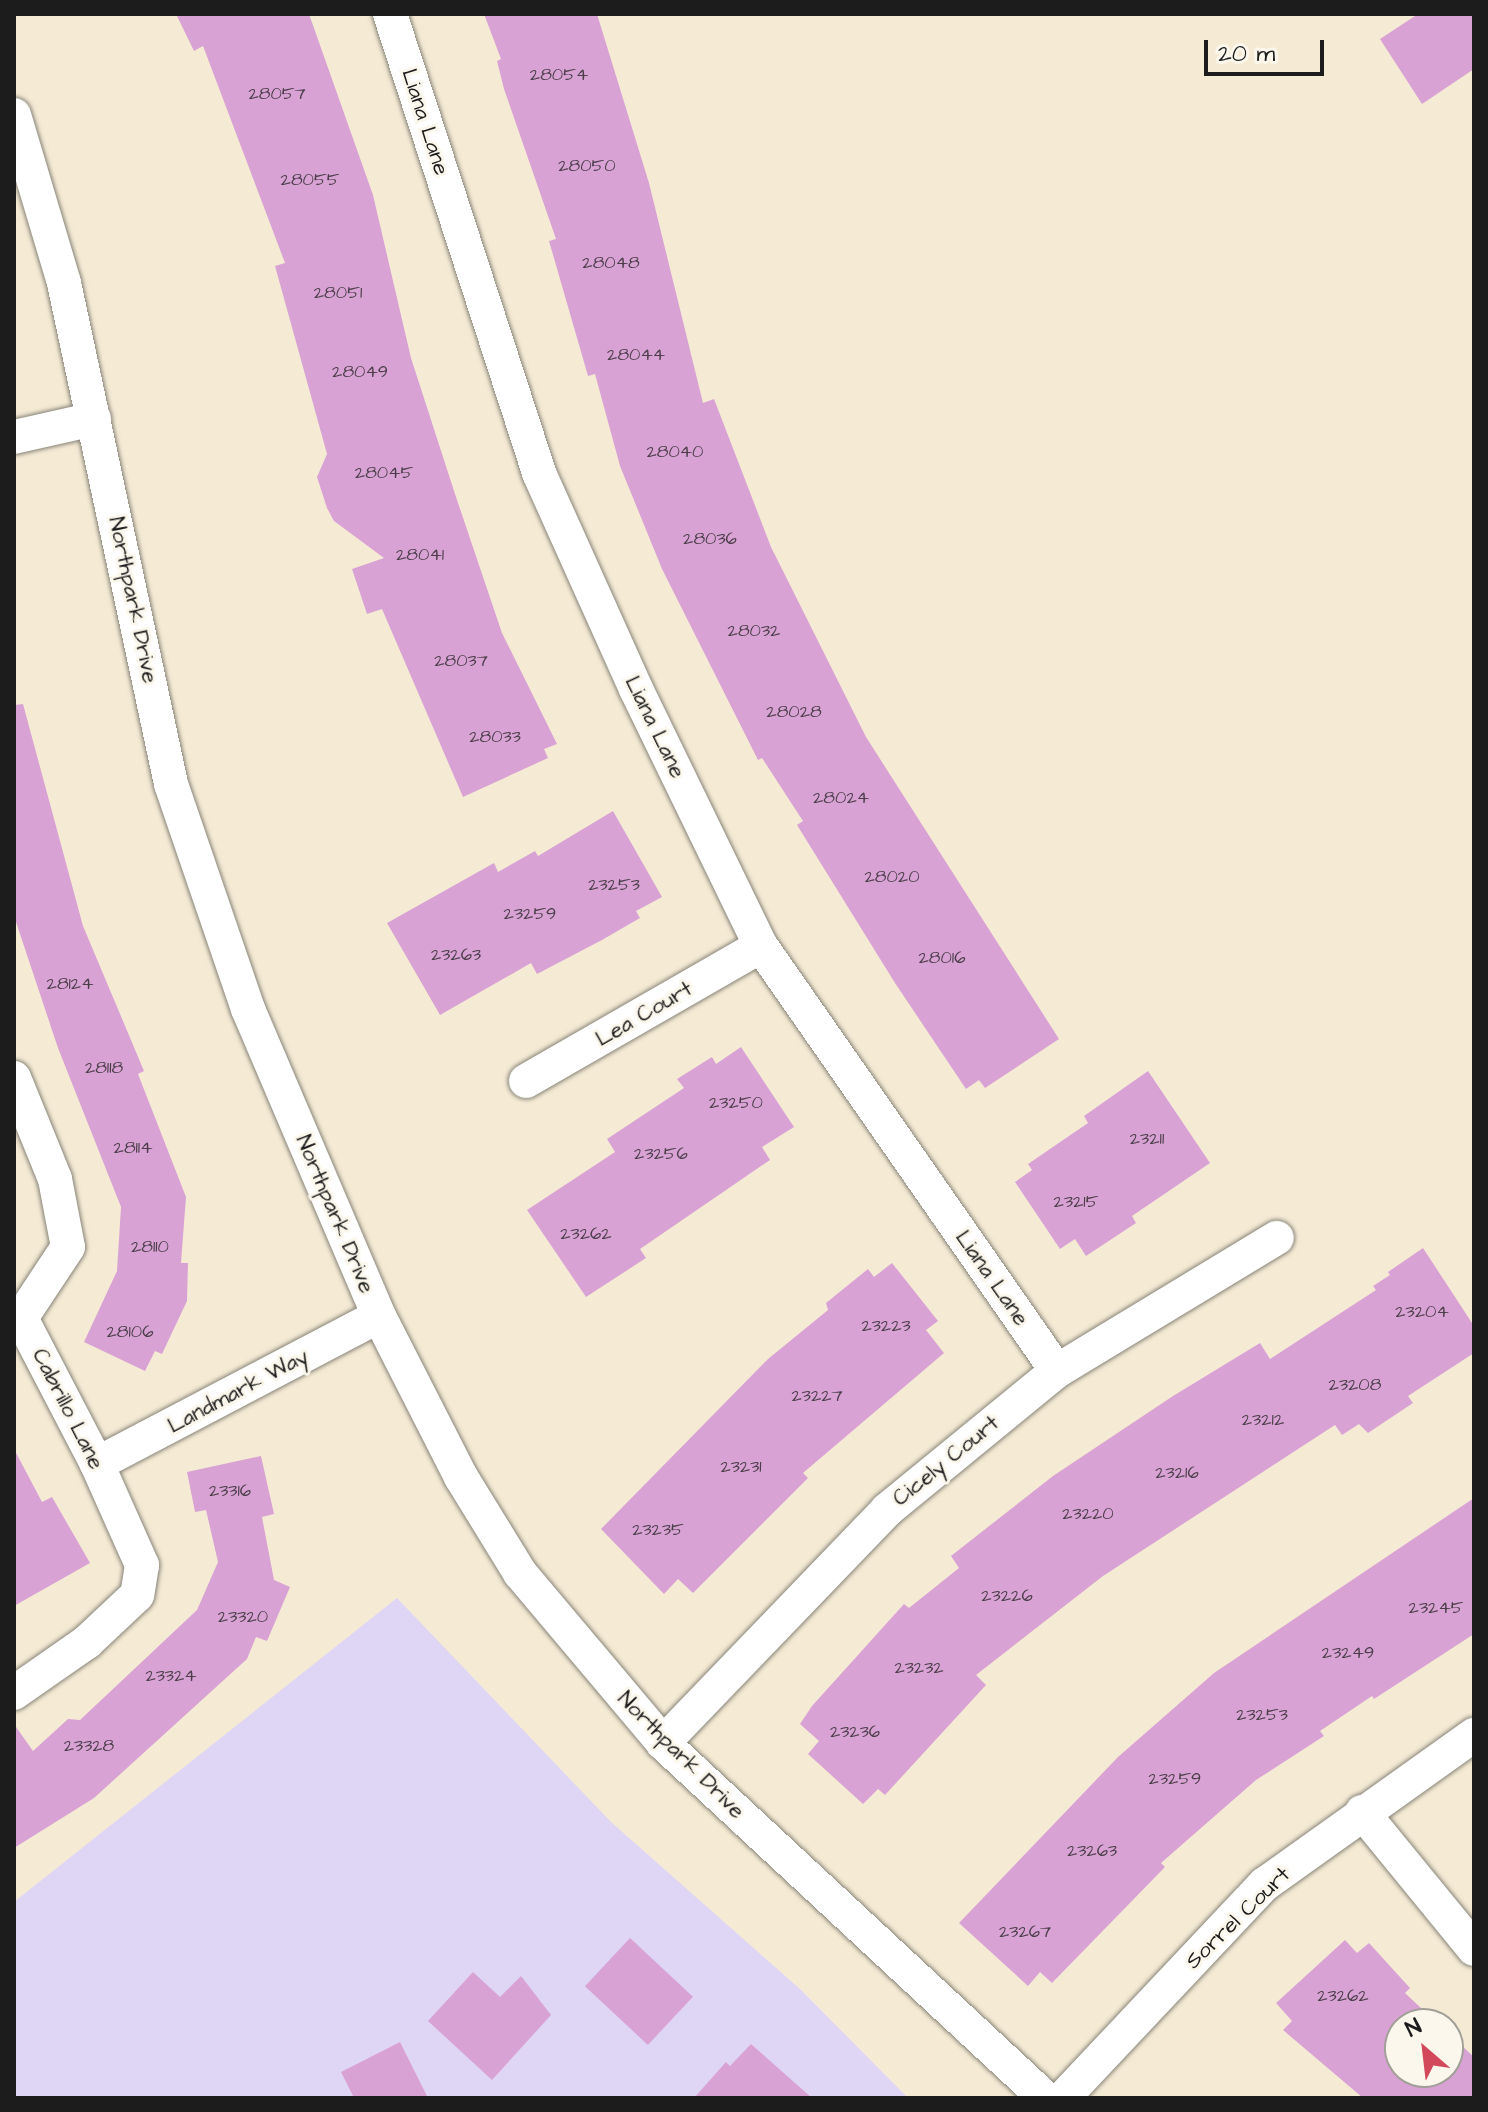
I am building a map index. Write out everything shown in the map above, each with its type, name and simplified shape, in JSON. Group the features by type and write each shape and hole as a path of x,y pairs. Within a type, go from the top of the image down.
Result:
{"street":[{"name":"Liana Lane","path":"390,14 539,473 636,689 761,946 1057,1371"},
{"name":"Northpark Drive","path":"14,115 64,283 171,784 248,1009 379,1316 461,1477 520,1573 663,1743 1045,2098"},
{"path":"14,437 94,419"},
{"name":"Lea Court","path":"526,1081 761,946"},
{"name":"Cabrillo Lane","path":"14,1078 55,1179 68,1247 18,1320 97,1464 142,1565 137,1595 87,1642 14,1693"},
{"name":"Cicely Court","path":"663,1743 887,1510 1057,1371 1277,1238"},
{"name":"Landmark Way","path":"97,1464 379,1316"},
{"name":"Sorrel Court","path":"1063,2098 1265,1884 1474,1735"},
{"path":"1362,1812 1474,1949"}],"shaded area":[{"path":"397,1598 611,1822 801,1990 908,2098 14,2098 14,1902"}],"building":[{"path":"176,14 309,14 373,195 411,358 502,633 557,744 544,749 548,758 463,797 382,609 367,614 352,569 384,558 334,521 327,508 317,477 327,454 275,266 285,263 203,46 194,51"},
{"path":"484,14 597,14 649,183 703,403 714,399 771,547 866,737 1059,1039 985,1088 979,1080 966,1089 895,983 797,825 803,821 762,758 758,760 662,569 620,466 595,374 588,376 549,241 556,239 504,89 497,61 501,59"},
{"path":"1418,14 1474,14 1474,69 1422,104 1380,39"},
{"path":"23,704 83,926 144,1071 138,1074 186,1197 181,1263 188,1263 187,1301 162,1354 155,1351 145,1371 84,1342 117,1271 121,1207 58,1048 14,916 14,705"},
{"path":"613,811 662,897 636,911 640,918 602,940 537,974 531,963 440,1015 387,923 494,863 498,872 535,851 538,856"},
{"path":"741,1047 794,1127 762,1147 770,1160 640,1249 646,1258 586,1297 527,1210 615,1152 607,1139 684,1088 677,1079 712,1057 716,1064"},
{"path":"1148,1071 1210,1163 1132,1216 1136,1223 1086,1256 1075,1239 1060,1249 1015,1182 1032,1170 1028,1164 1088,1123 1084,1116"},
{"path":"1423,1248 1474,1326 1474,1353 1408,1396 1413,1403 1368,1433 1359,1424 1342,1435 1335,1425 1103,1576 976,1675 986,1685 885,1795 878,1789 863,1804 808,1754 819,1741 800,1724 812,1706 904,1604 909,1608 959,1568 951,1556 1053,1476 1173,1396 1260,1343 1270,1359 1376,1290 1373,1286 1390,1275 1388,1272"},
{"path":"892,1263 938,1321 926,1330 944,1353 803,1473 808,1478 693,1593 678,1579 664,1594 601,1529 768,1359 828,1310 826,1303 868,1269 874,1277"},
{"path":"14,1449 42,1502 52,1497 90,1563 14,1606"},
{"path":"261,1456 274,1514 262,1517 274,1580 290,1587 267,1641 256,1637 247,1659 94,1798 14,1848 14,1724 33,1751 68,1719 80,1720 197,1610 218,1562 206,1510 195,1512 187,1472"},
{"path":"1474,1498 1474,1634 1374,1699 1372,1696 1320,1731 1324,1736 1256,1780 1161,1863 1165,1867 1052,1983 1040,1972 1028,1986 959,1923 1118,1757 1214,1673"},
{"path":"630,1938 693,1997 648,2045 585,1986"},
{"path":"1345,1940 1357,1953 1369,1943 1410,1988 1405,1993 1421,2008 1384,2008 1384,2088 1464,2088 1464,2048 1474,2057 1474,2098 1363,2098 1283,2030 1292,2021 1276,2003"},
{"path":"473,1972 500,1997 521,1976 551,2015 492,2080 428,2021"},
{"path":"400,2042 428,2098 354,2098 341,2072"},
{"path":"751,2044 812,2098 694,2098 726,2062 730,2066"}]}
